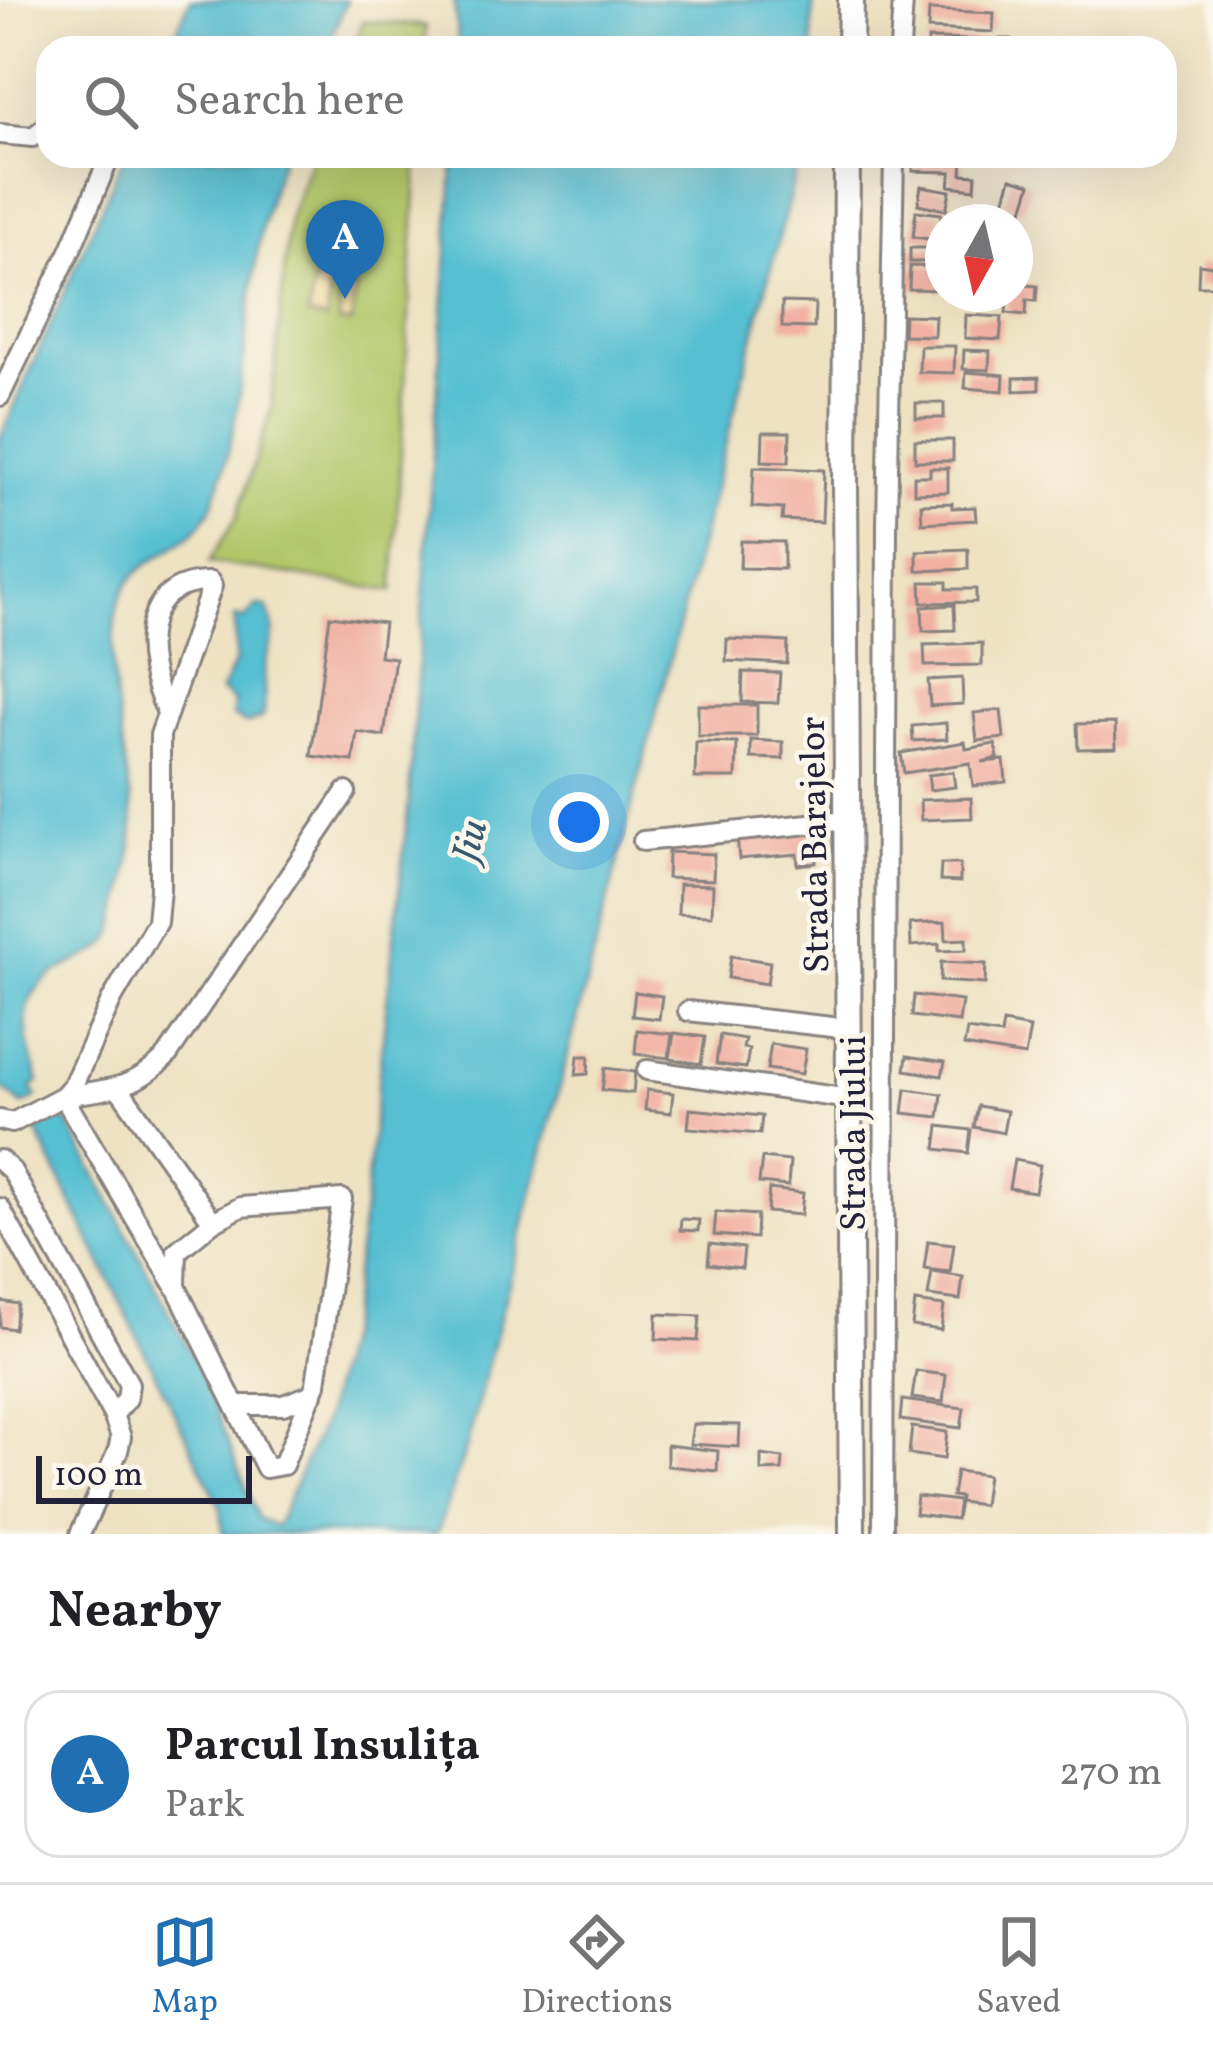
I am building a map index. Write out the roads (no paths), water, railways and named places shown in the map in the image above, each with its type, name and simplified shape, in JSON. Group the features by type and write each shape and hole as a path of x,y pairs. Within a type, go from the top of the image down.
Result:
{"main road":[{"path":"850,36 851,0"},
{"name":"Strada Barajelor","path":"848,168 852,1534"}],"street":[{"path":"900,36 902,0"},
{"path":"0,134 36,135"},
{"path":"0,396 105,168"},
{"name":"Strada Jiului","path":"883,1534 894,168"},
{"path":"63,1096 157,922 160,735 210,582 169,593 155,620 148,661 166,710"},
{"path":"4,1124 63,1096 141,1081 167,1056 346,792"},
{"path":"644,841 848,820"},
{"path":"688,1011 850,1029"},
{"path":"647,1070 850,1099"},
{"path":"118,1087 213,1222"},
{"path":"63,1096 176,1287 266,1468 284,1465 313,1394 342,1199 241,1207 177,1251 176,1287"},
{"path":"0,1160 12,1171 129,1384 127,1399 112,1415"},
{"path":"0,1208 121,1437 80,1534"},
{"path":"236,1405 271,1406 313,1394"}],"water":[{"path":"190,0 347,0 332,36 174,36"},
{"path":"454,0 813,0 812,36 458,36"},
{"path":"119,168 279,168 259,241 235,417 213,503 191,534 133,577 116,614 115,689 133,823 118,921 106,945 49,977 30,1001 27,1031 39,1082 31,1088 37,1097 22,1105 0,1086 0,439"},
{"name":"Jiu","path":"453,168 797,168 467,1445 437,1534 223,1534 221,1508 35,1128 63,1113 200,1370 258,1518 276,1526 324,1419 349,1317 408,810"},
{"path":"257,606 267,607 273,632 264,671 263,717 246,724 233,716 234,702 221,691 236,660 235,617 245,619"}],"place":[{"name":"Parcul Insulița","path":"345,299"}]}
